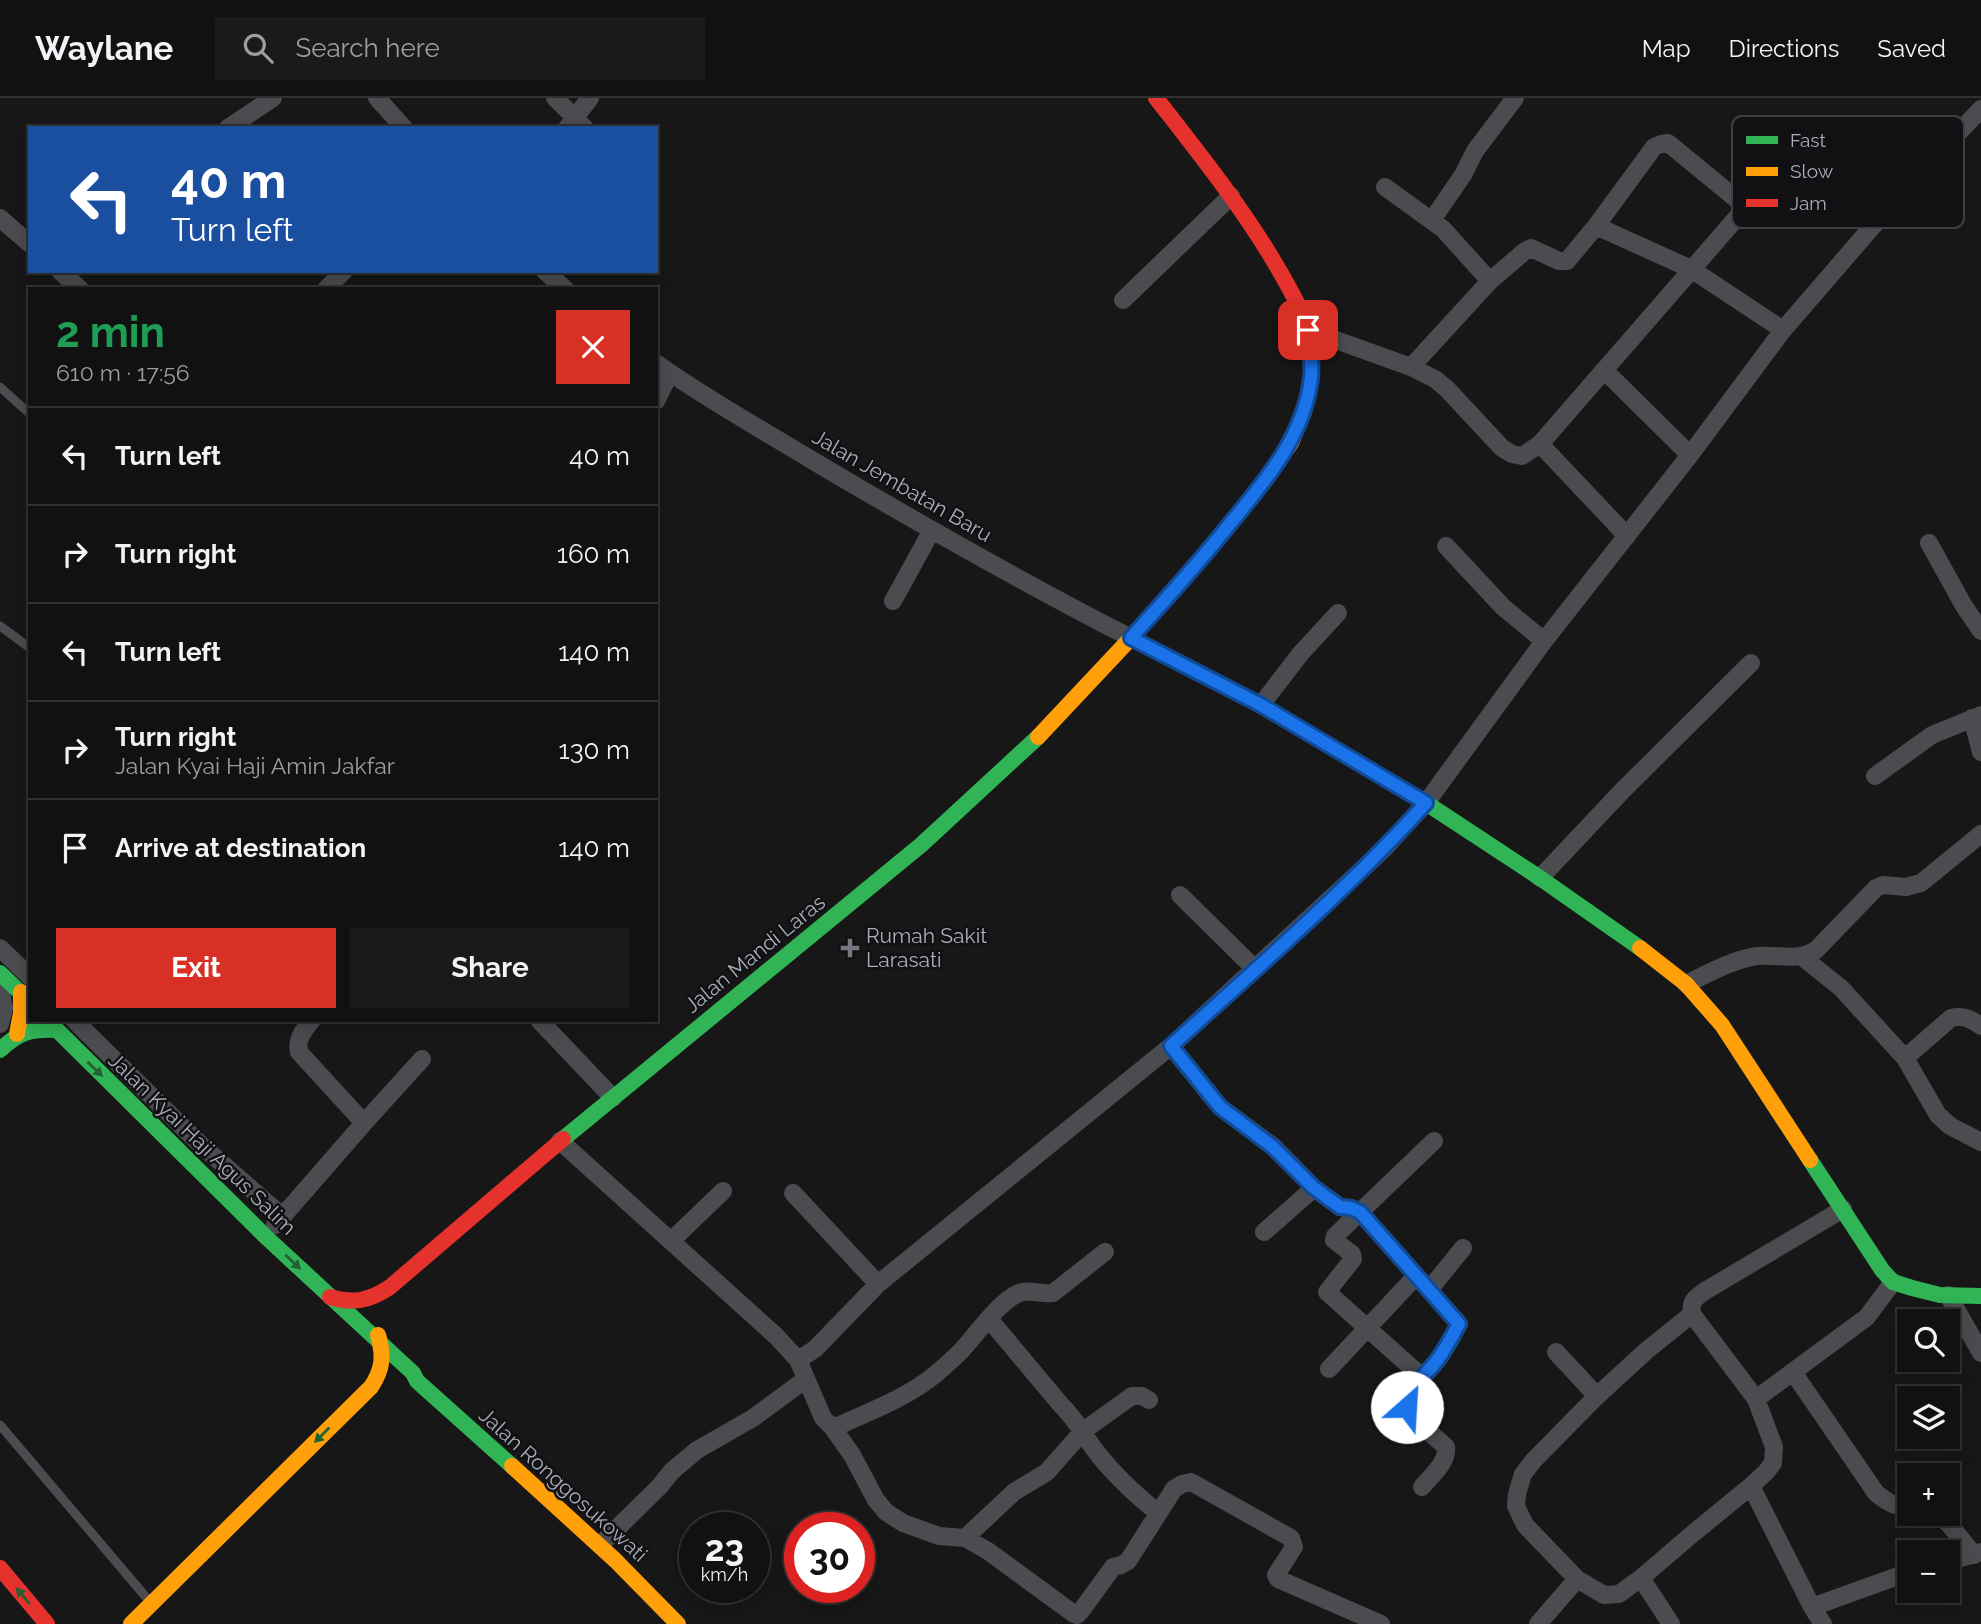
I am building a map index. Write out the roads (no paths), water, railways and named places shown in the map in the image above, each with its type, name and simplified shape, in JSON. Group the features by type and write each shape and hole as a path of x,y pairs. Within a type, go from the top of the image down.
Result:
{"main road":[{"name":"Jalan Mandi Laras","path":"390,1287 560,1141 960,811 1048,728 1131,638 1257,492 1291,443 1304,412 1312,376 1308,330 1296,301 1267,249 1231,195 1156,98"},
{"path":"1131,638 1261,705 1426,803 1540,878 1652,957 1686,984 1722,1025 1882,1270 1893,1282 1940,1295 1981,1296"},
{"path":"0,973 27,990 17,1034 0,1051"},
{"path":"17,1034 43,1030 51,1025"},
{"name":"Jalan Kyai Haji Agus Salim","path":"51,1025 266,1237 381,1343"},
{"path":"330,1297 349,1303 361,1302 390,1287"},
{"path":"131,1624 371,1387 383,1364 384,1354 376,1328 377,1315 390,1287"},
{"name":"Jalan Ronggosukowati","path":"381,1343 413,1373 416,1381 600,1545 678,1624"},
{"path":"371,1387 396,1376 416,1381"},
{"path":"0,1568 47,1624"}],"street":[{"path":"231,126 273,98"},
{"path":"377,98 402,126"},
{"path":"555,98 576,124 590,98"},
{"path":"1432,220 1454,189 1475,151 1515,98"},
{"path":"1964,125 1981,109"},
{"path":"1411,367 1490,281 1525,251 1531,248 1559,261 1567,261 1597,226 1654,147 1668,143 1732,195"},
{"path":"1385,187 1443,229 1490,281"},
{"path":"1123,300 1231,195"},
{"path":"0,218 28,242"},
{"path":"1308,330 1411,367 1435,379 1502,448 1522,456 1540,444 1732,222"},
{"path":"1597,226 1691,269 1783,330"},
{"path":"798,1360 815,1349 878,1284 1171,1046 1383,850 1426,803 1544,641 1690,455 1783,330 1871,228"},
{"path":"62,273 78,287"},
{"path":"328,287 342,273"},
{"path":"547,273 563,287"},
{"path":"658,392 663,368"},
{"name":"Jalan Jembatan Baru","path":"663,368 864,491 1030,586 1131,638"},
{"path":"1604,370 1690,455"},
{"path":"1540,444 1627,536"},
{"path":"893,601 932,530"},
{"path":"1929,543 1981,631"},
{"path":"1446,546 1503,607 1544,641"},
{"path":"1261,705 1301,653 1338,614"},
{"path":"1540,878 1622,791 1751,663"},
{"path":"1875,776 1932,735 1977,716 1981,752"},
{"path":"1686,984 1736,961 1759,956 1809,955 1876,888 1883,885 1906,887 1921,883 1981,834"},
{"path":"1180,895 1255,969"},
{"path":"0,948 27,990"},
{"path":"1801,956 1842,988 1905,1058 1938,1115 1950,1126 1981,1142"},
{"path":"0,990 4,1007 0,1024"},
{"path":"1905,1058 1951,1018 1970,1018 1981,1026"},
{"path":"76,1022 201,1145 282,1216"},
{"path":"311,1022 298,1042 299,1052 364,1124"},
{"path":"541,1022 613,1098"},
{"path":"1171,1046 1220,1107 1273,1147 1314,1188 1340,1207 1360,1212 1459,1324 1442,1353 1415,1384 1409,1396 1409,1414 1446,1447 1447,1454 1422,1487"},
{"path":"266,1237 422,1059"},
{"path":"560,1141 788,1347 798,1360 822,1418 833,1428 852,1455 876,1500 886,1512 903,1524 939,1536 965,1538 988,1551 1077,1615 1113,1567 1128,1561 1174,1489 1191,1482 1291,1538 1294,1547 1278,1570 1278,1579 1381,1624"},
{"path":"1422,1377 1327,1292 1353,1259 1352,1254 1334,1240 1335,1236 1434,1141"},
{"path":"1264,1233 1314,1188"},
{"path":"671,1241 723,1191"},
{"path":"793,1193 878,1284"},
{"path":"1692,1314 1597,1396 1523,1474 1517,1494 1517,1506 1525,1525 1577,1579 1604,1595 1619,1594 1642,1578 1751,1486 1773,1462 1774,1447 1756,1399 1692,1314 1691,1305 1694,1299 1843,1209"},
{"path":"1429,1290 1463,1248"},
{"path":"833,1428 880,1407 927,1381 960,1353 1013,1296 1030,1290 1044,1295 1053,1293 1105,1252"},
{"path":"1329,1369 1416,1276"},
{"path":"1756,1399 1867,1317 1893,1282"},
{"path":"1948,1295 1981,1353"},
{"path":"989,1319 1073,1417 1097,1453 1125,1486 1158,1513"},
{"path":"1556,1352 1597,1396"},
{"path":"1793,1372 1876,1493 1897,1506"},
{"path":"600,1545 672,1471 697,1450 753,1418 806,1379"},
{"path":"965,1538 1014,1492 1047,1472 1083,1431 1132,1396 1142,1396 1149,1400"},
{"path":"1751,1486 1823,1624"},
{"path":"1951,1526 1978,1554 1960,1559"},
{"path":"1812,1607 1897,1576"},
{"path":"1642,1578 1671,1624"},
{"path":"1538,1624 1577,1579"}],"lane":[{"path":"0,387 28,412"},
{"path":"0,626 28,647"},
{"path":"0,1425 152,1604"}],"place":[{"name":"Rumah Sakit Larasati","path":"850,948"}]}
